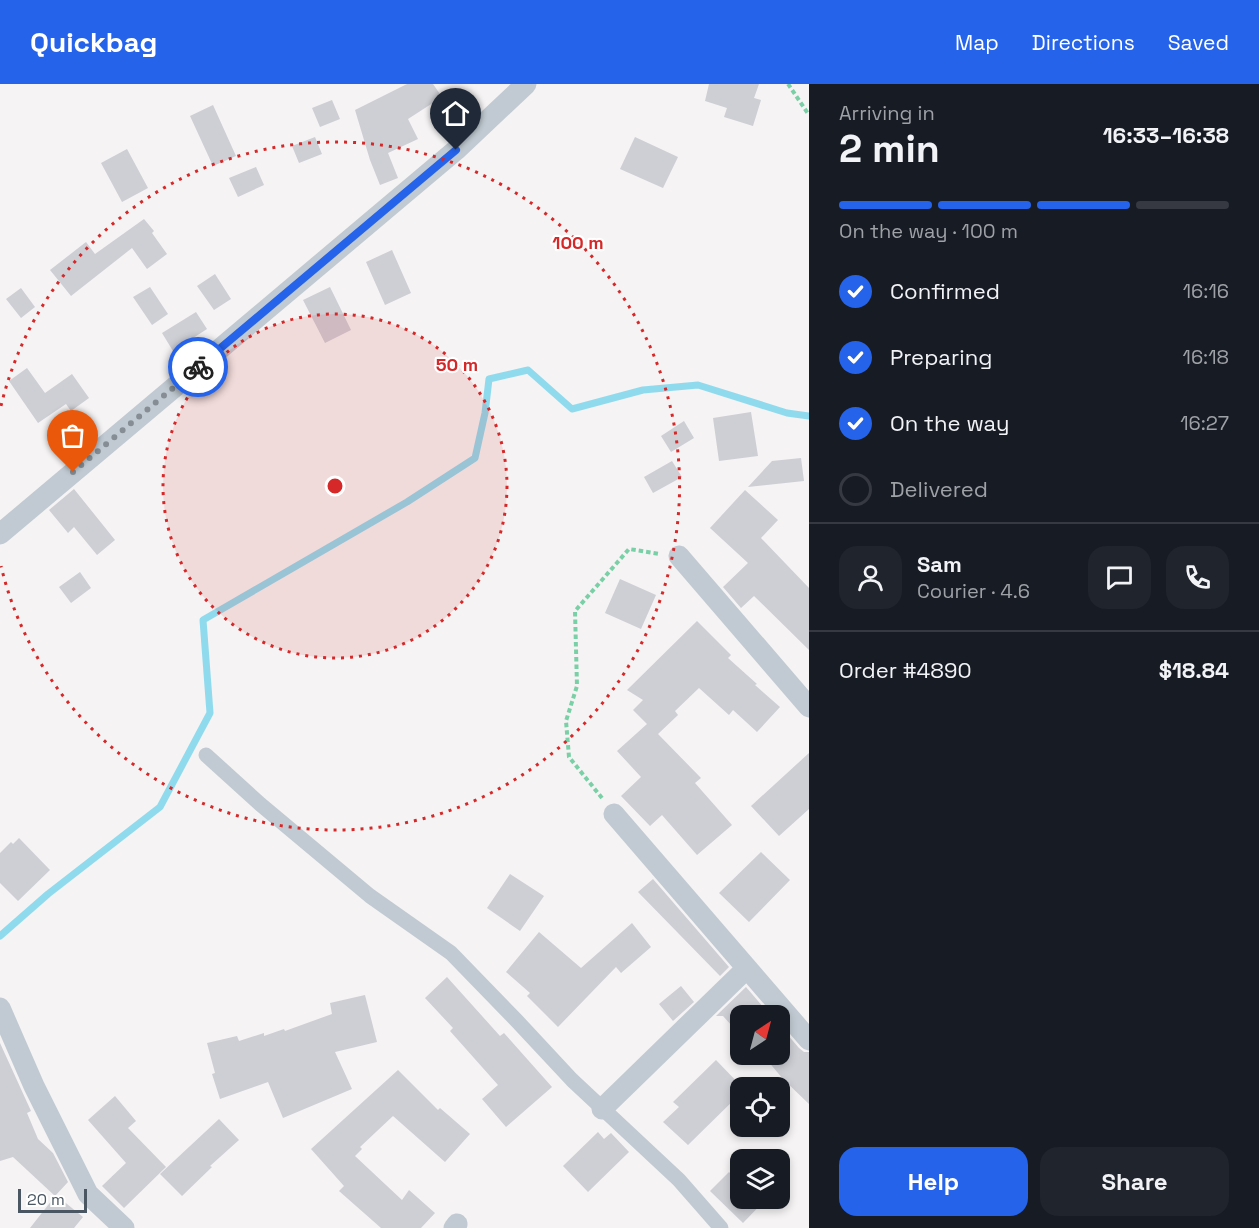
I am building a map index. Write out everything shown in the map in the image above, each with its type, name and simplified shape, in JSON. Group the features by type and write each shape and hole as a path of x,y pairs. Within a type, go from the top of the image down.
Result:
{"street":[{"path":"0,534 456,150 526,84"},
{"path":"679,556 809,707"},
{"path":"206,755 260,804 370,896 451,952 572,1080 679,1180 721,1228"},
{"path":"615,814 809,1040"},
{"path":"602,1109 747,968"},
{"path":"0,1008 34,1086 88,1194 124,1228"}],"path":[{"path":"788,84 809,115"},
{"path":"615,814 569,757 566,721 577,686 575,611 629,549 679,556"}],"building":[{"path":"407,84 433,84 442,97 408,119 418,139 388,153 398,178 380,185 355,110"},
{"path":"709,84 759,84 754,98 761,100 753,126 724,117 727,108 705,101"},
{"path":"332,100 340,119 320,127 312,108"},
{"path":"213,105 236,156 213,166 190,116"},
{"path":"315,137 322,154 299,163 292,146"},
{"path":"635,137 678,157 663,188 620,169"},
{"path":"127,149 148,188 122,202 101,163"},
{"path":"256,167 264,185 238,197 229,178"},
{"path":"144,219 167,254 147,269 132,248 71,296 50,270 86,242 95,254"},
{"path":"392,250 411,293 385,305 366,262"},
{"path":"215,274 231,299 214,310 197,286"},
{"path":"150,287 168,314 152,325 133,297"},
{"path":"330,287 351,330 325,343 303,300"},
{"path":"21,288 35,307 21,318 6,299"},
{"path":"196,312 207,329 173,351 162,333"},
{"path":"27,368 45,393 72,374 89,398 71,411 66,404 38,423 9,381"},
{"path":"751,412 758,456 719,461 713,418"},
{"path":"684,421 694,438 671,452 661,436"},
{"path":"801,458 804,481 748,487 772,461"},
{"path":"672,461 682,477 653,493 644,477"},
{"path":"74,489 115,540 97,555 74,527 68,533 49,510"},
{"path":"745,490 778,520 761,538 809,588 809,650 754,596 741,608 723,587 748,563 710,528"},
{"path":"80,572 91,588 71,603 59,587"},
{"path":"620,579 656,595 641,629 605,613"},
{"path":"697,621 731,655 728,658 780,707 757,732 733,710 729,715 699,688 675,711 678,715 658,734 701,778 695,783 732,825 697,855 662,815 650,826 621,796 641,777 617,751 647,724 633,710 643,700 627,690"},
{"path":"809,753 809,809 779,836 751,806"},
{"path":"19,838 50,870 18,901 0,883 0,853 11,842 13,844"},
{"path":"761,852 790,880 749,922 719,893"},
{"path":"510,874 544,896 520,931 487,908"},
{"path":"653,879 729,967 720,976 638,892"},
{"path":"632,923 651,947 621,973 616,967 558,1027 527,996 530,993 506,972 539,932 581,968"},
{"path":"447,977 500,1036 504,1033 552,1087 506,1127 482,1099 498,1085 450,1031 453,1028 425,998"},
{"path":"681,986 694,1002 673,1021 659,1004"},
{"path":"746,987 762,1005 730,1005 730,1024 723,1016 716,1016"},
{"path":"365,995 377,1042 335,1052 352,1089 283,1118 268,1082 220,1099 212,1074 215,1073 207,1043 237,1036 239,1041 264,1033 264,1036 284,1029 285,1031 332,1014 330,1003"},
{"path":"790,1038 804,1052 809,1052 809,1104 790,1086 790,1077 781,1077 771,1065 790,1065"},
{"path":"0,1043 31,1111 27,1113 38,1139 53,1153 68,1182 55,1196 13,1157 0,1161"},
{"path":"716,1060 732,1077 730,1077 730,1104 688,1145 663,1122 679,1107 673,1102"},
{"path":"398,1070 438,1110 440,1108 470,1134 445,1162 393,1116 360,1147 362,1149 355,1156 402,1200 409,1190 435,1213 421,1228 381,1228 339,1191 344,1186 311,1149"},
{"path":"115,1096 136,1121 128,1128 166,1167 124,1208 102,1186 126,1163 88,1120"},
{"path":"219,1119 239,1140 182,1196 160,1174"},
{"path":"598,1132 604,1139 611,1133 629,1152 588,1192 563,1166"},
{"path":"729,1172 730,1209 756,1209 743,1223 710,1191"},
{"path":"56,1195 83,1217 74,1228 30,1228"}],"waterway":[{"path":"0,936 48,894 160,807 210,713 203,620 407,502 475,458 485,413 489,379 528,370 572,409 643,390 698,385 787,413 809,416"}],"way so far":[{"path":"73,472 198,367"}],"route":[{"path":"198,367 456,150"}]}
